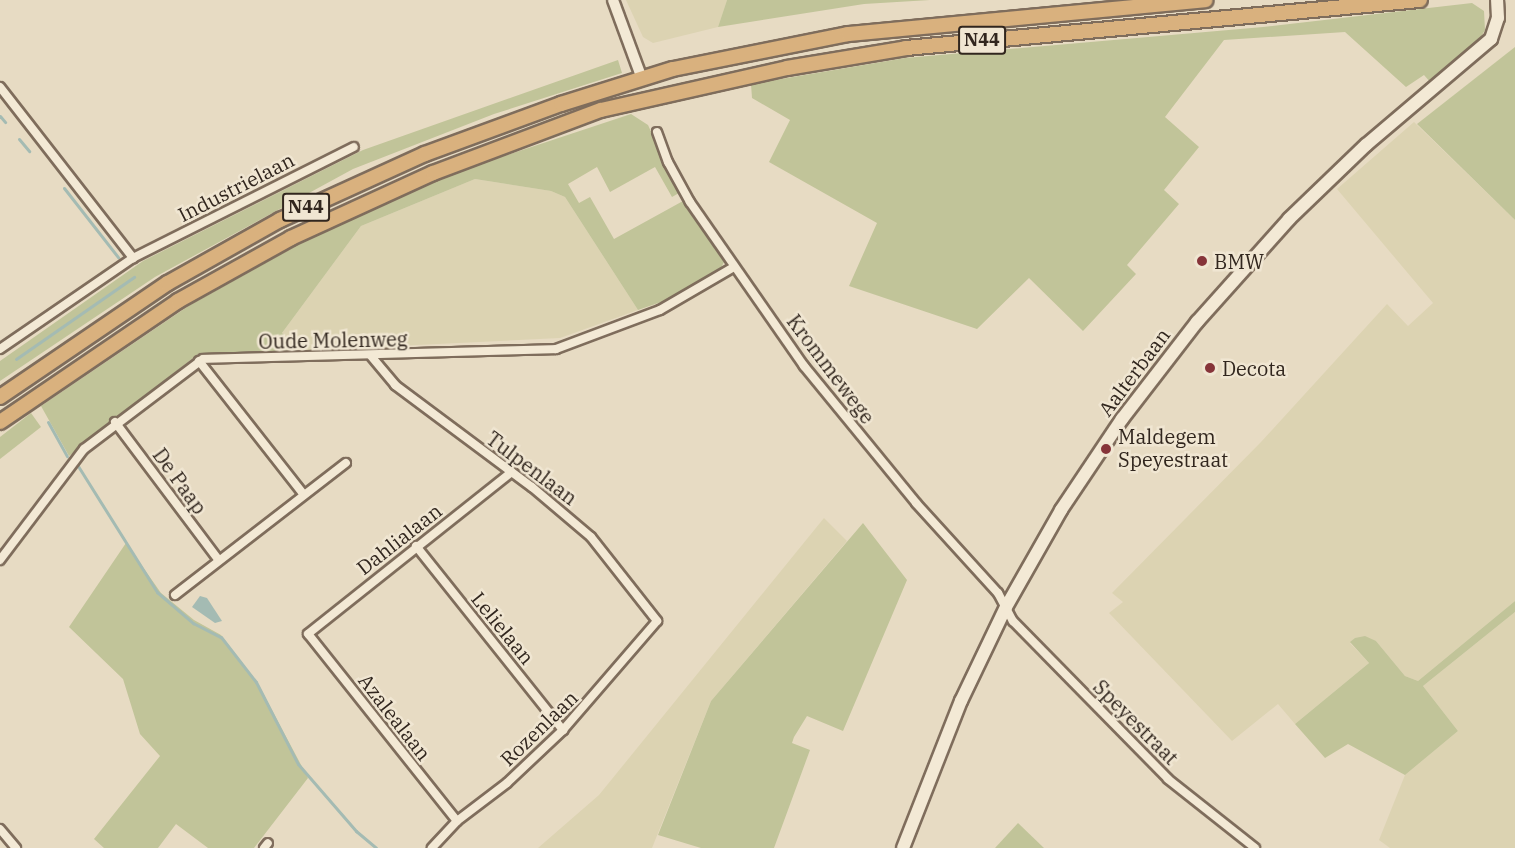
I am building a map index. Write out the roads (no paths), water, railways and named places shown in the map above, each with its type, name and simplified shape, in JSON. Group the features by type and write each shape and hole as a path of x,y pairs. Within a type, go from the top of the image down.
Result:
{"highway":[{"name":"N44","path":"0,397 168,283 318,201 452,142 672,69 848,34 1204,0"},
{"name":"N44","path":"0,422 178,301 291,238 396,188 517,140 648,98 906,48 1420,0"}],"main road":[{"name":"Aalterbaan","path":"903,848 961,701 1006,607 1098,453 1197,322 1320,188 1491,39 1498,18 1497,0"}],"street":[{"path":"613,0 648,98"},
{"path":"0,87 133,258"},
{"name":"Krommewege","path":"657,132 668,162 690,202 734,267 862,440 999,593 1006,607"},
{"name":"Industrielaan","path":"0,350 133,258 354,147"},
{"name":"Oude Molenweg","path":"0,560 75,458 115,422 199,361 211,357 371,356 536,351 574,345 660,310 734,267"},
{"name":"Tulpenlaan","path":"371,356 395,385 512,472 591,537 657,621"},
{"path":"199,361 236,412 304,495"},
{"name":"De Paap","path":"115,422 218,559"},
{"path":"176,596 218,559 346,463"},
{"name":"Dahlialaan","path":"308,634 512,472"},
{"name":"Lelielaan","path":"416,546 563,730"},
{"name":"Speyestraat","path":"1006,607 1013,621 1168,779 1255,848"},
{"name":"Rozenlaan","path":"432,848 457,821 507,783 563,730 657,621"},
{"name":"Azalealaan","path":"308,634 457,821"},
{"path":"0,830 16,848"}],"water":[{"path":"200,596 207,598 222,621 215,623 192,607"}],"waterway":[{"path":"0,116 5,122"},
{"path":"19,139 29,151"},
{"path":"64,188 118,257"},
{"path":"16,359 134,277"},
{"path":"48,422 67,456"},
{"path":"78,466 157,592 193,623 221,637 256,682 298,764 356,831 376,848"}],"place":[{"name":"BMW","path":"1202,261"},
{"name":"Decota","path":"1210,368"},
{"name":"Maldegem Speyestraat","path":"1106,449"}]}
